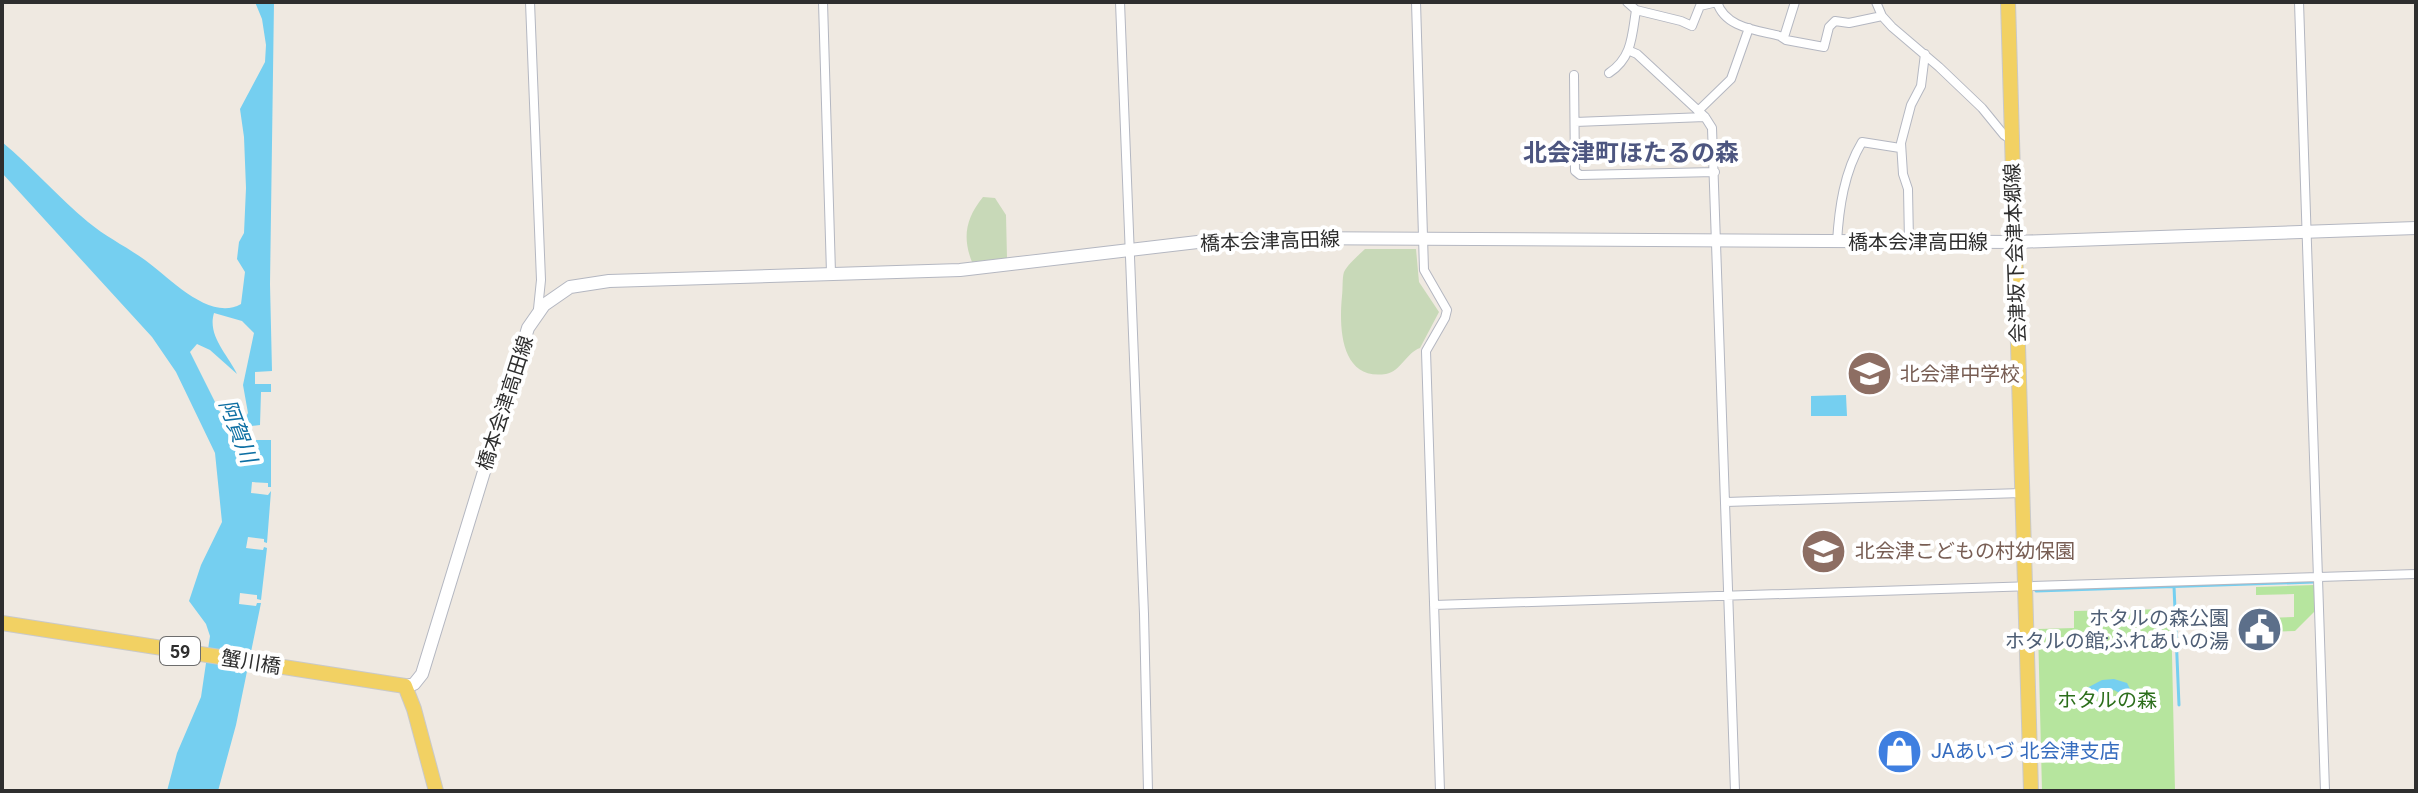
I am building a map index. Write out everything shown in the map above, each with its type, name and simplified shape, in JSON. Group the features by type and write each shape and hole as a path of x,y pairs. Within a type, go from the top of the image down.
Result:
{"main road":[{"name":"会津坂下会津本郷線","path":"2008,2 2031,791"},
{"name":"橋本会津高田線","path":"405,686 414,684 422,674 528,328 544,305 570,287 609,281 960,270 1206,241 1275,238 2015,242 2416,228"},
{"name":"蟹川橋","path":"2,623 405,686"},
{"path":"405,686 436,791"}],"street":[{"path":"530,2 541,280 538,312"},
{"path":"823,2 831,273"},
{"path":"1120,2 1148,791"},
{"path":"1416,2 1424,270 1447,310 1426,351 1440,791"},
{"path":"1627,2 1636,10 1692,26 1700,6 1717,2 1723,16 1730,22 1786,40 1824,47 1829,27 1835,21 1849,23 1882,16"},
{"path":"1784,37 1795,2"},
{"path":"1876,2 1882,16 2010,139"},
{"path":"2299,2 2325,791"},
{"path":"1609,73 1630,51 1636,10"},
{"path":"1575,122 1702,114 1731,79 1749,28"},
{"path":"1630,51 1702,114 1712,128 1735,791"},
{"path":"1909,242 1908,189 1900,148 1911,105 1921,86 1925,54"},
{"path":"1574,75 1575,171 1580,175 1715,172"},
{"path":"1837,242 1849,170 1862,142 1900,148"},
{"path":"1726,502 2022,493"},
{"path":"1434,605 2416,574"}],"green space":[{"path":"983,197 995,198 1006,215 1007,258 972,262 967,228"},
{"path":"1365,249 1416,249 1419,282 1439,312 1420,348 1386,374 1371,374 1359,369 1351,361 1342,336 1344,272"},
{"path":"2314,585 2316,610 2295,631 2265,632 2265,618 2294,617 2294,594 2256,595 2256,587"},
{"name":"ホタルの森","path":"2171,609 2175,791 2042,791 2038,629 2074,628 2074,611"}],"water":[{"path":"255,2 274,2 270,284 272,371 255,372 255,384 271,384 271,392 261,392 260,425 251,426 252,440 271,440 271,487 268,483 252,482 251,493 268,495 271,491 267,543 264,539 248,537 246,548 267,548 261,600 257,599 257,595 240,593 239,604 256,606 261,603 236,725 218,791 167,791 177,753 201,697 210,636 206,624 189,601 201,565 222,522 215,453 176,372 152,337 2,173 2,142 88,222 190,295 216,307 229,308 241,304 245,272 237,259 239,242 244,233 246,188 240,109 265,62 262,19","holes":["214,313 242,321 254,333 243,385 248,413 239,438 233,438 190,352 197,344 210,350 237,374 213,330"]},
{"path":"1846,395 1847,416 1811,416 1811,396"},
{"path":"2114,679 2127,683 2131,691 2123,695 2114,690 2103,695 2085,689 2102,680"}],"waterway":[{"path":"2036,591 2314,582"},
{"path":"2174,586 2179,705"}],"place":[{"name":"北会津中学校","path":"1869,374"},
{"name":"北会津こどもの村幼保園","path":"1824,551"},
{"name":"ホタルの森公園 ホタルの館;ふれあいの湯","path":"2260,629"},
{"name":"JAあいづ 北会津支店","path":"1900,751"}],"district":[{"name":"北会津町ほたるの森","path":"1631,153"}],"water label":[{"name":"阿賀川","path":"238,431"}]}
